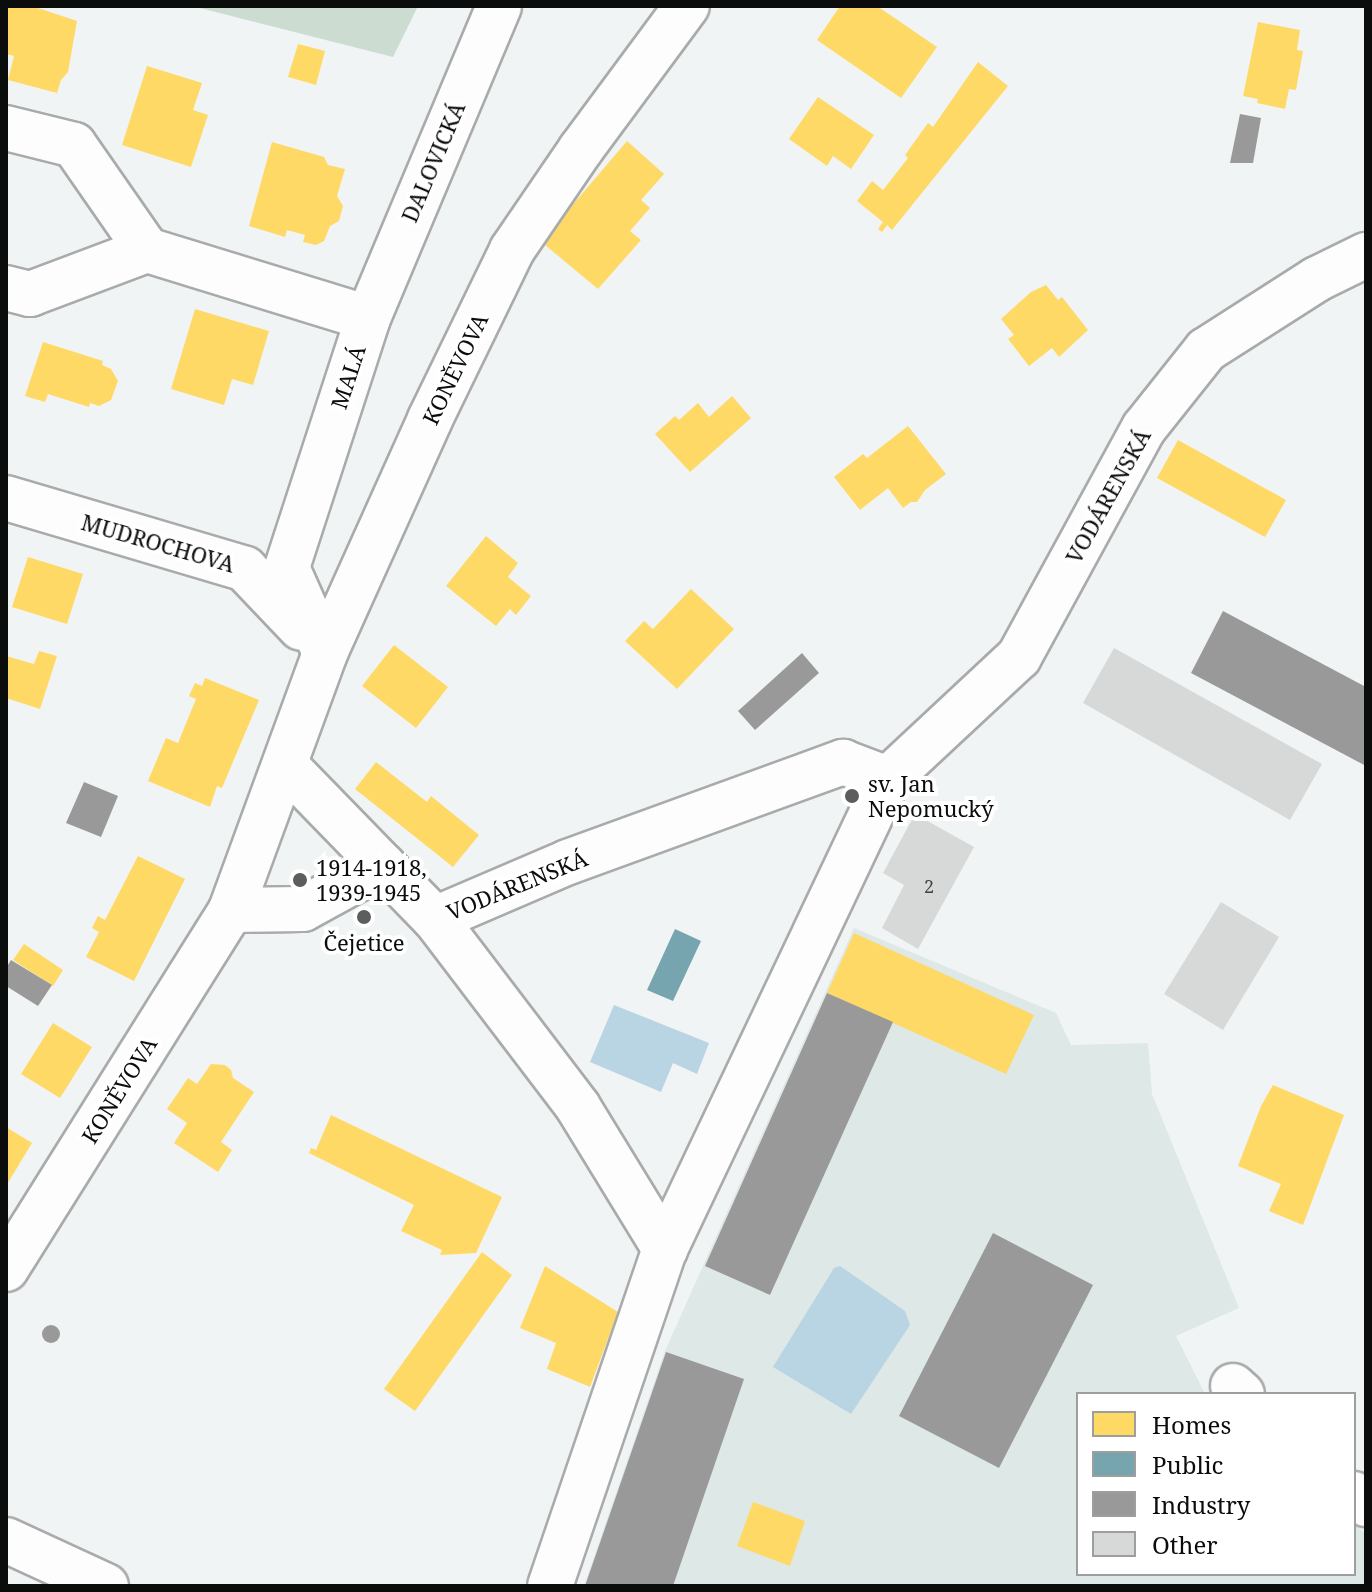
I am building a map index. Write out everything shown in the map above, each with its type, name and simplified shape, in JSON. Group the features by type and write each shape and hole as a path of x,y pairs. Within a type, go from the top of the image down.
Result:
{"street":[{"name":"DALOVICKÁ","path":"368,318 499,6"},
{"name":"KONĚVOVA","path":"6,1269 231,910 325,653 430,419 512,250 589,138 687,6"},
{"path":"6,128 74,145 147,250 30,294 6,288"},
{"name":"MALÁ","path":"147,250 368,318 287,568 325,653"},
{"name":"VODÁRENSKÁ","path":"550,1586 665,1249 888,779 1019,657 1144,428 1206,350 1317,279 1366,255"},
{"name":"MUDROCHOVA","path":"6,498 245,569 325,653"},
{"name":"VODÁRENSKÁ","path":"665,1249 578,1107 435,919 568,862 843,762 888,779"},
{"path":"286,766 435,919"},
{"path":"231,910 303,909 383,865"},
{"path":"6,1540 106,1586"}],"shaded area":[{"path":"854,928 1056,1013 1071,1045 1148,1043 1152,1094 1239,1308 1176,1336 1204,1392 1076,1392 1076,1576 1356,1576 1356,1525 1366,1534 1366,1586 584,1586 665,1351"}],"green space":[{"path":"192,6 418,6 393,57"}],"water":[{"path":"614,1005 709,1043 697,1074 673,1063 661,1092 590,1062"},
{"path":"840,1266 905,1311 910,1325 851,1414 773,1367 834,1268"}],"building: Homes":[{"path":"6,6 32,6 77,21 68,72 61,80 57,93 8,80 14,56 6,54"},
{"path":"840,6 877,6 937,47 901,98 817,40"},
{"path":"1258,22 1300,30 1297,50 1303,51 1296,90 1289,89 1285,109 1257,103 1258,99 1243,96"},
{"path":"298,44 325,51 316,85 288,77"},
{"path":"978,62 1008,86 892,230 887,225 882,232 878,229 883,222 857,201 872,181 883,190 908,158 905,155 928,123 933,127"},
{"path":"147,66 202,83 193,110 208,115 191,167 122,145"},
{"path":"818,97 874,135 851,169 833,156 827,166 789,139"},
{"path":"627,141 664,174 641,200 650,208 630,231 641,240 598,289 545,245 564,215"},
{"path":"272,142 324,157 328,165 345,169 337,196 343,206 339,221 330,226 324,241 316,245 303,242 305,235 287,230 285,237 249,226"},
{"path":"1046,285 1058,300 1062,297 1088,330 1059,357 1052,348 1029,366 1008,339 1014,335 1001,319 1031,292"},
{"path":"195,309 269,331 253,385 232,379 224,405 171,389"},
{"path":"43,342 103,361 102,365 111,369 118,381 111,400 99,406 90,403 89,407 48,394 45,402 25,396"},
{"path":"732,396 751,418 690,472 655,434 675,416 679,420 698,403 709,417"},
{"path":"908,426 946,474 925,490 917,502 903,508 888,488 860,510 834,477 863,454 867,458"},
{"path":"1178,440 1286,500 1265,537 1157,478"},
{"path":"486,536 518,563 508,577 531,596 516,615 510,609 496,626 446,586"},
{"path":"28,557 83,574 67,624 12,607"},
{"path":"691,589 734,629 677,689 625,641 644,621 653,629"},
{"path":"394,645 448,687 416,728 362,686"},
{"path":"39,651 57,656 40,709 6,698 6,656 34,664"},
{"path":"205,678 259,700 222,788 217,786 210,807 148,781 166,738 178,743 196,699 189,696 195,683 202,686"},
{"path":"376,762 427,802 431,796 479,835 453,867 355,789"},
{"path":"138,856 185,879 134,981 86,957 99,932 92,928 98,916 105,920"},
{"path":"854,933 1034,1015 1006,1074 827,993"},
{"path":"24,944 63,970 53,986 13,960"},
{"path":"53,1023 92,1047 60,1098 21,1074"},
{"path":"211,1064 225,1065 231,1070 233,1078 254,1092 221,1142 232,1150 218,1172 174,1143 187,1123 167,1109 188,1078 197,1084"},
{"path":"1273,1085 1344,1115 1303,1225 1269,1211 1281,1184 1238,1166 1261,1106"},
{"path":"331,1115 502,1197 476,1253 440,1255 442,1250 401,1231 414,1205 309,1153 311,1148 316,1150"},
{"path":"6,1127 32,1143 6,1186"},
{"path":"482,1252 512,1275 415,1411 384,1389"},
{"path":"545,1266 618,1312 590,1387 547,1369 556,1343 520,1328"},
{"path":"753,1502 805,1521 790,1566 737,1546"}],"building: Public":[{"path":"675,929 701,941 673,1001 647,990"}],"building: Industry":[{"path":"1240,114 1261,118 1253,163 1230,163"},
{"path":"1223,611 1366,687 1366,766 1191,673"},
{"path":"802,653 819,673 755,730 738,711"},
{"path":"84,782 118,796 101,837 66,823"},
{"path":"11,960 52,985 38,1006 6,986 6,968"},
{"path":"827,993 893,1022 770,1295 705,1266"},
{"path":"993,1233 1093,1285 999,1468 899,1416"},
{"path":"51,1325 60,1334 51,1343 42,1334"},
{"path":"666,1352 744,1379 673,1586 585,1586"}],"building: Other":[{"path":"1114,648 1322,764 1290,820 1083,703"},
{"path":"915,814 974,847 918,949 882,928 904,885 883,873"},
{"path":"1221,902 1279,937 1223,1030 1164,994"}],"place":[{"name":"sv. Jan Nepomucký","path":"852,796"},
{"name":"1914-1918, 1939-1945","path":"300,880"},
{"name":"Čejetice","path":"364,917"}]}
